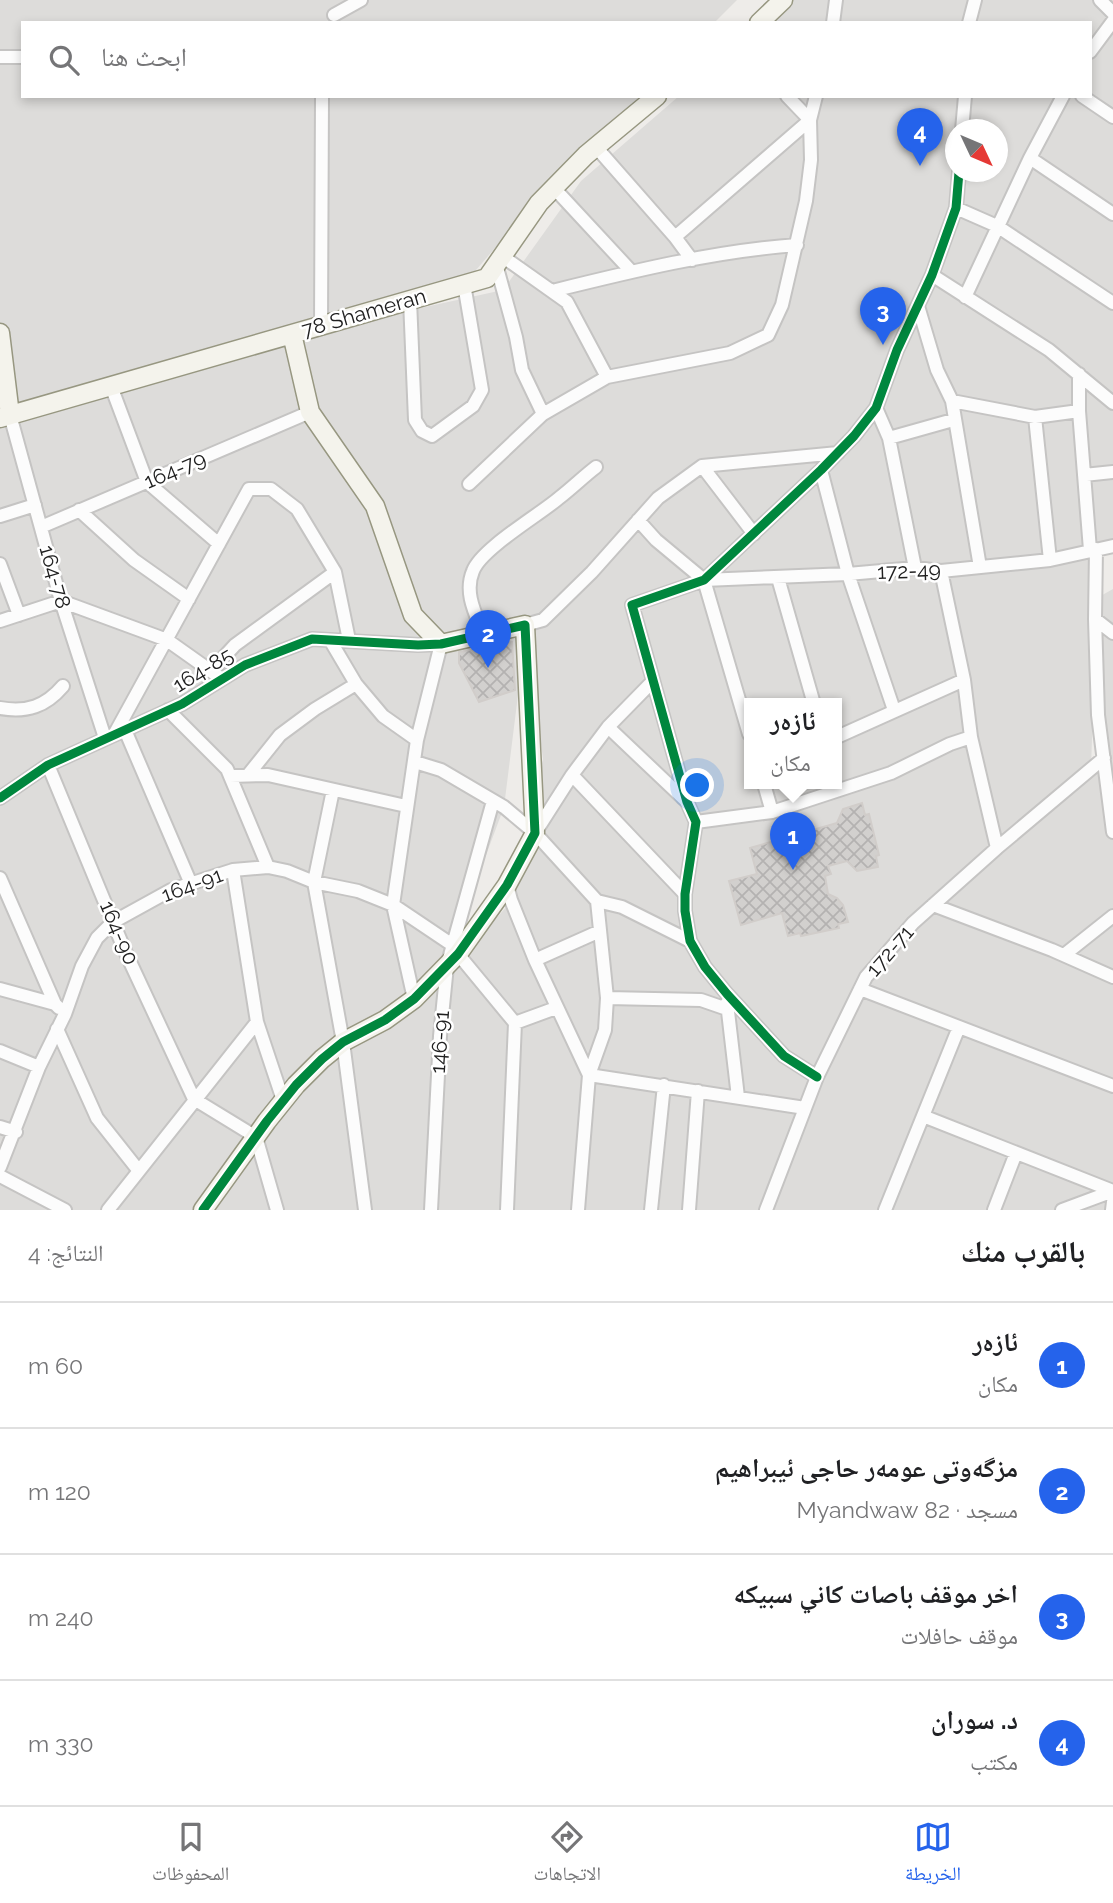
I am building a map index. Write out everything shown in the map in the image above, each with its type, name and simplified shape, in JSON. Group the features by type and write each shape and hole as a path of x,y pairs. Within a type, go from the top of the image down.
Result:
{"street":[{"path":"330,0 332,19 361,0"},
{"path":"761,21 783,0"},
{"path":"833,21 836,0"},
{"path":"960,0 973,4"},
{"path":"1100,0 1113,13"},
{"path":"1092,49 1113,22"},
{"path":"0,57 21,57"},
{"path":"321,325 322,98"},
{"name":"78 Shameran","path":"5,416 487,278 540,203 596,147 655,98"},
{"path":"788,98 810,120"},
{"path":"469,484 543,415 607,377 730,353 768,335 782,305 806,201 811,160 810,120 816,98"},
{"path":"963,119 965,98"},
{"path":"965,297 1030,158 1062,98"},
{"path":"1085,98 1113,117"},
{"path":"675,237 810,120"},
{"path":"596,147 692,260"},
{"path":"1030,158 1113,214"},
{"path":"817,1077 784,1056 705,967 690,940 685,894 696,822 687,802 632,605 704,580 838,453 876,408 897,350 932,275 956,208 958,182"},
{"path":"554,188 631,271"},
{"path":"956,208 997,226 1113,303"},
{"path":"552,291 669,262 797,245"},
{"path":"499,260 566,302 607,377"},
{"path":"499,260 522,370 543,415"},
{"path":"932,275 1049,350 1113,403"},
{"path":"410,300 415,420 422,431 432,436 472,406 482,390 464,284"},
{"path":"918,306 937,370 952,401 980,567"},
{"path":"0,333 5,416"},
{"path":"292,334 310,412 375,506 413,615 441,644"},
{"path":"1079,374 1084,475 1093,549 1098,715 1113,832"},
{"path":"111,386 147,482 219,544"},
{"path":"952,401 1035,416 1079,411"},
{"path":"876,408 889,438 915,568"},
{"name":"164-79","path":"41,527 310,412"},
{"name":"164-78","path":"5,416 35,505 61,601 115,735 191,884"},
{"path":"1035,416 1050,560"},
{"path":"889,438 953,419"},
{"path":"441,644 543,620 592,572 658,498 702,466 838,453"},
{"path":"702,466 754,534"},
{"path":"483,633 469,595 473,570 481,558 596,467"},
{"path":"821,470 848,574 894,710"},
{"path":"1084,475 1113,472"},
{"path":"115,735 249,489 271,489 297,509 335,572 349,640"},
{"path":"0,516 35,505"},
{"path":"79,510 134,560 189,599"},
{"path":"638,520 656,540 704,580 744,717"},
{"name":"172-49","path":"704,580 778,578 915,568 941,571 1050,560 1113,546"},
{"path":"0,564 19,615"},
{"path":"941,571 964,680 971,737 997,848"},
{"path":"0,621 61,601 167,639 217,675 235,645 335,572"},
{"path":"778,578 812,698"},
{"path":"1095,619 1113,633"},
{"path":"525,625 535,833"},
{"name":"164-85","path":"0,798 48,765 168,710 217,675 312,639 441,644"},
{"path":"330,639 356,684 383,716 417,740"},
{"path":"414,999 393,905 417,740 441,644"},
{"path":"842,735 964,680"},
{"path":"203,1210 283,1100 322,1059 343,1042 386,1020 414,999 452,955 508,885 535,833 572,775 608,727 652,682"},
{"path":"248,775 280,735 356,684"},
{"path":"0,708 34,708 48,701 64,686"},
{"path":"168,710 227,769 268,867"},
{"path":"608,727 687,802"},
{"path":"842,784 891,773 950,744 971,737"},
{"name":"172-71","path":"766,1210 817,1077 866,976 913,923 1104,758"},
{"path":"415,762 441,770 494,801 535,833 597,901 622,907 690,940"},
{"name":"164-90","path":"48,765 113,922 194,1099"},
{"path":"230,776 268,775 406,806"},
{"path":"572,775 685,894"},
{"path":"765,789 772,812"},
{"path":"696,822 772,812 828,789"},
{"path":"333,790 314,882 343,1042 365,1210"},
{"name":"146-91","path":"431,1210 440,1036 452,955 494,801"},
{"name":"164-91","path":"0,1167 16,1132 39,1067 65,1014 82,966 97,938 113,922 172,890 233,870 268,867 314,882 358,891 393,905"},
{"path":"233,870 257,1023 283,1100"},
{"path":"0,878 55,1004 65,1014"},
{"path":"508,885 511,900 535,960 589,1075"},
{"path":"578,1210 589,1075 605,1030 607,998 597,901"},
{"path":"393,905 452,955 515,1023 507,1210"},
{"path":"933,905 1064,955 1113,977"},
{"path":"1064,955 1113,916"},
{"path":"535,960 600,931"},
{"path":"0,989 55,1004"},
{"path":"860,989 1113,1086"},
{"path":"727,994 738,1097"},
{"path":"607,998 701,1000 727,1009"},
{"path":"515,1023 556,1008"},
{"path":"108,1210 257,1023"},
{"path":"885,1210 959,1027"},
{"path":"57,1028 97,1118 139,1171"},
{"path":"0,1051 39,1067"},
{"path":"589,1075 806,1108"},
{"path":"651,1210 664,1085"},
{"path":"689,1210 698,1091"},
{"path":"194,1099 256,1137 277,1210"},
{"path":"923,1116 1113,1191"},
{"path":"0,1127 16,1132"},
{"path":"994,1210 1016,1153"},
{"path":"0,1176 65,1210"},
{"path":"1062,1210 1113,1191"},
{"path":"1112,1210 1113,1202"}],"shaded area":[{"path":"0,0 737,0 716,21 21,21 21,98 638,98 556,177 464,284 283,338 503,290 581,181 677,98 1092,98 1092,21 765,21 789,0 1113,0 1113,544 1096,549 1097,598 1113,589 1113,1210 0,1210","holes":["1096,612 1104,758 1091,769","526,631 543,759 509,904 440,981 386,1015 452,946 504,807"]}],"building":[{"path":"512,642 515,690 479,702 459,663 459,652"},
{"path":"862,803 865,815 869,814 879,855 876,856 878,867 857,871 847,861 828,866 831,874 825,876 828,894 843,905 848,922 838,924 839,928 801,936 800,933 788,936 782,913 741,925 729,881 757,874 750,848 837,823 843,809"}],"cycle path":[{"path":"817,1077 784,1056 727,994 705,967 690,941 685,894 696,822 687,802 632,605 704,580 821,470 854,436 876,408 897,350 932,275 956,208 958,182"},
{"path":"0,798 48,765 182,704 245,665 312,639 441,644 525,625 535,833 507,885 458,954 414,999 385,1020 343,1042 296,1085 203,1210"}],"place":[{"name":"د. سوران","path":"920,166"},
{"name":"اخر موقف باصات كاني سبيكه","path":"883,345"},
{"name":"مزگەوتی عومەر حاجی ئیبراهیم","path":"488,668"},
{"name":"ئازەر","path":"793,870"}]}
